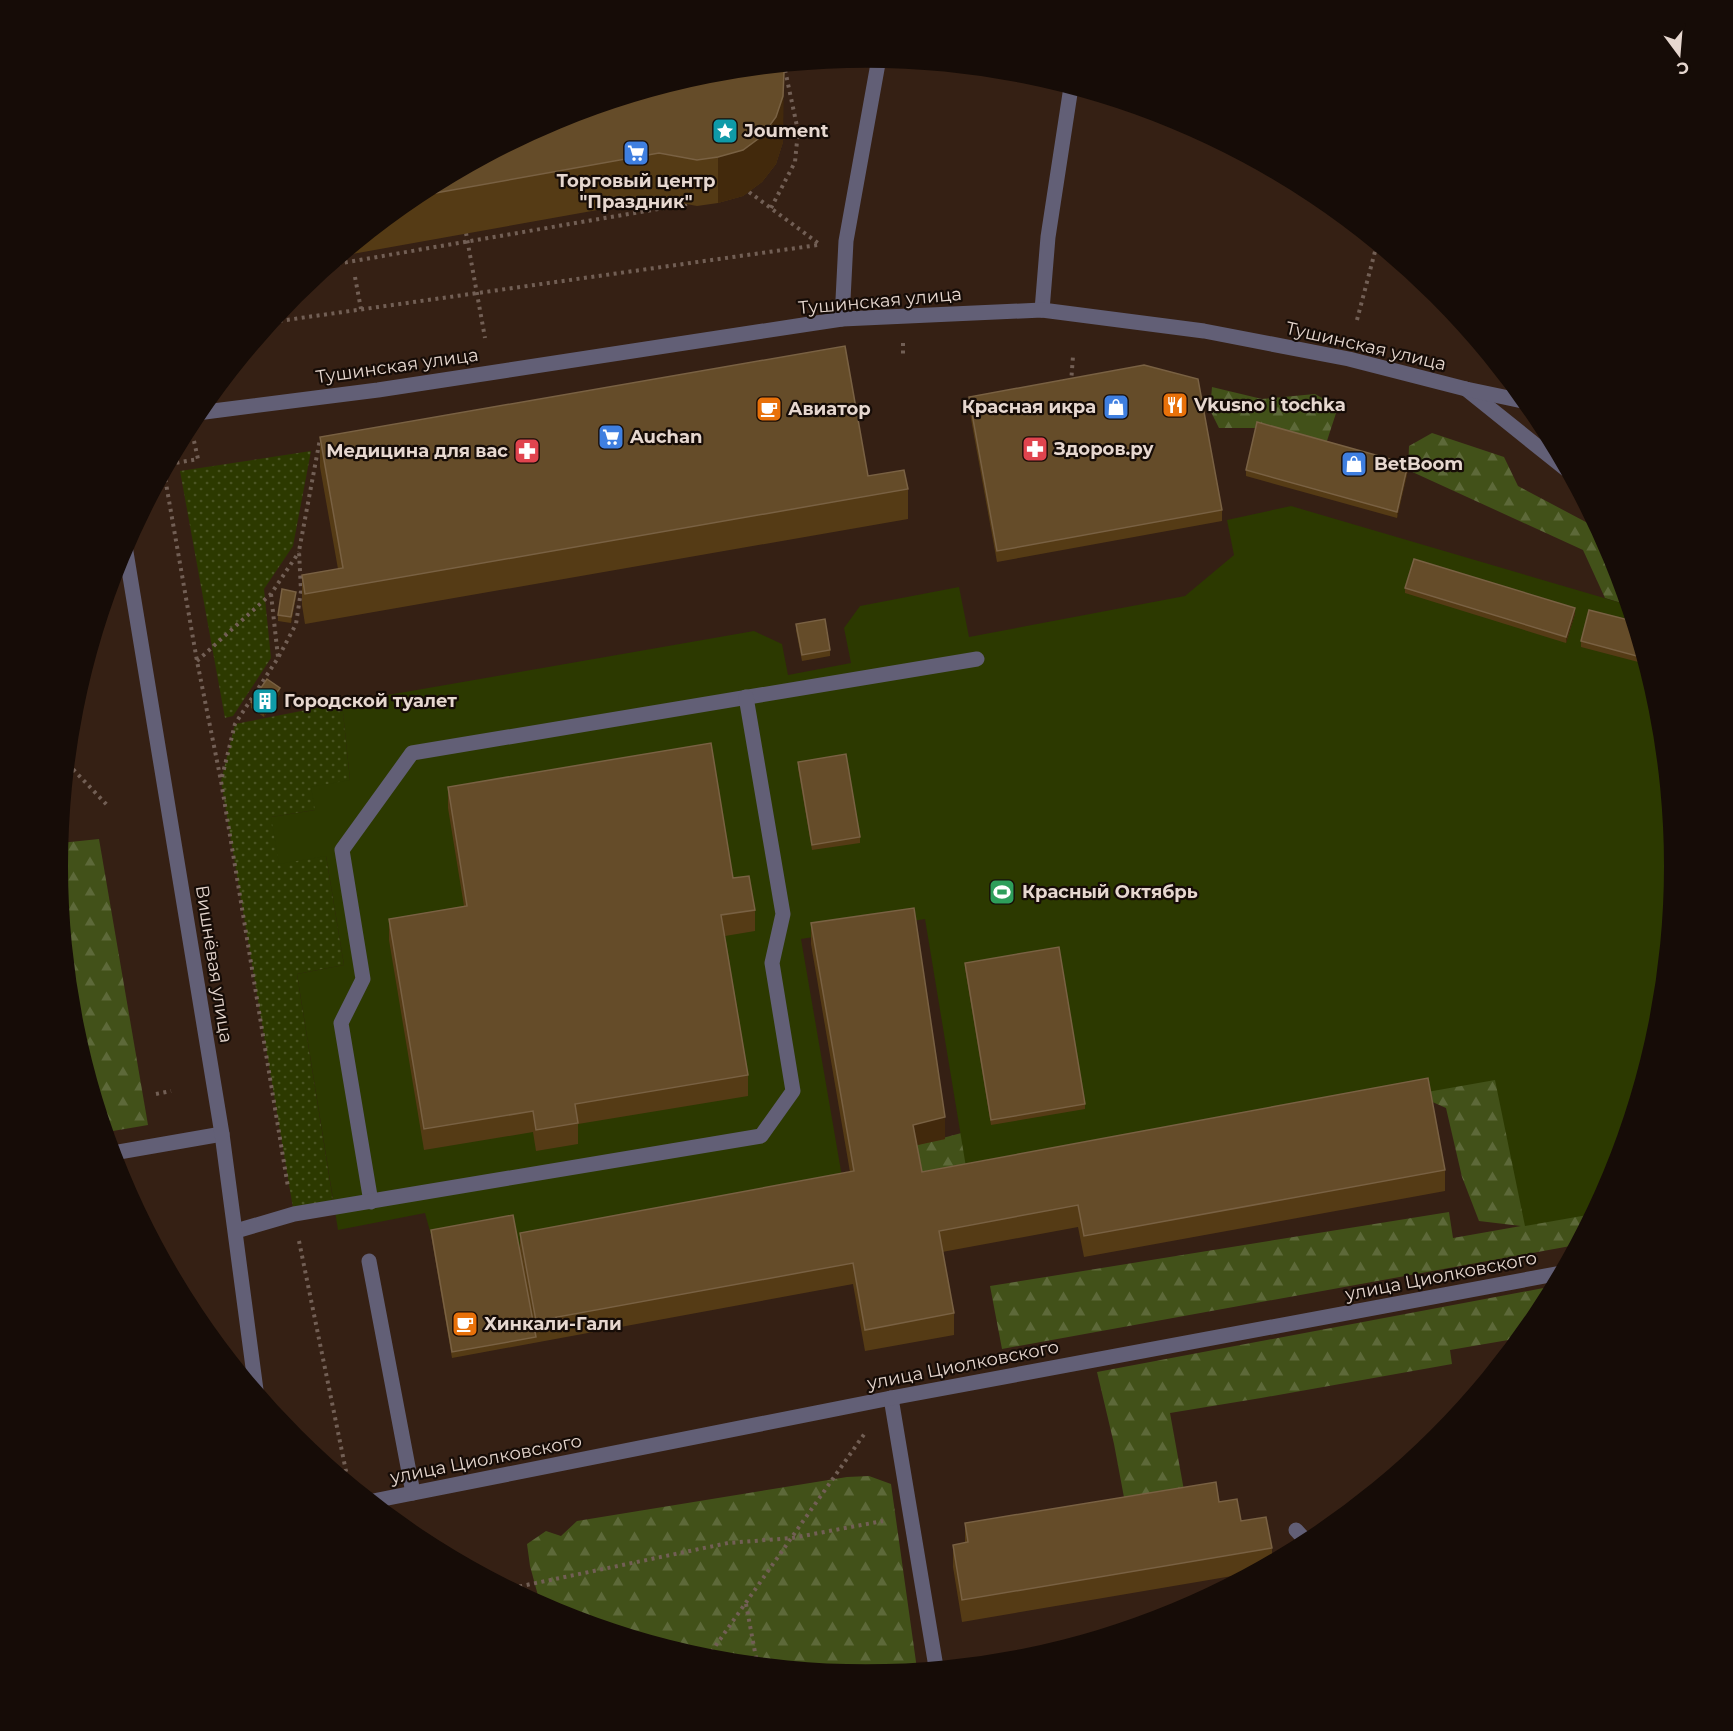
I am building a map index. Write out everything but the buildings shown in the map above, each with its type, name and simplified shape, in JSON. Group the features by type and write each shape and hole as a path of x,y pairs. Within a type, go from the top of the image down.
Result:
{"street":[{"path":"842,319 846,241 877,68"},
{"path":"1042,310 1048,237 1070,94"},
{"name":"Тушинская улица","path":"212,409 378,390 842,319 1042,310 1204,331 1349,360 1514,399"},
{"path":"1466,389 1553,459"},
{"name":"Вишнёвая улица","path":"128,563 222,1134 254,1377"},
{"path":"371,1202 341,1023 363,979 342,850 412,753 977,659"},
{"path":"236,1231 294,1214 761,1136 793,1091 772,963 783,914 746,697"},
{"path":"122,1151 222,1134"},
{"path":"369,1261 412,1493"},
{"name":"улица Циолковского","path":"381,1499 891,1398 1551,1275"},
{"path":"891,1398 935,1660"},
{"path":"1296,1530 1301,1535"}],"path":[{"path":"771,208 795,162 798,132 785,72"},
{"path":"284,320 820,244 749,192"},
{"path":"344,263 687,204"},
{"path":"466,233 485,338"},
{"path":"1357,320 1375,251"},
{"path":"355,277 361,309"},
{"path":"1071,390 1073,356"},
{"path":"177,463 198,459 194,436"},
{"path":"221,781 235,724 278,658 296,624 301,591 299,551 320,439"},
{"path":"166,484 197,662 221,781 294,1214 346,1470"},
{"path":"197,662 271,594 299,551"},
{"path":"271,594 278,658"},
{"path":"74,770 107,805"},
{"path":"156,1094 171,1091"},
{"path":"714,1648 871,1425"},
{"path":"524,1586 728,1543 792,1538 911,1516"},
{"path":"746,1603 756,1656"}],"green space":[{"path":"1212,387 1262,399 1315,394 1338,407 1325,447 1257,428 1219,428 1210,410"},
{"path":"1432,433 1504,457 1518,486 1586,522 1604,560 1620,602 1605,598 1583,550 1408,470 1409,446"},
{"path":"311,451 293,546 264,589 271,658 233,716 225,718 180,471"},
{"name":"Красный Октябрь","path":"1291,506 1620,603 1637,659 1658,761 1663,813 1663,918 1658,970 1637,1072 1604,1171 1583,1216 1525,1226 1495,1080 967,1173 925,919 801,939 845,1194 520,1254 513,1221 431,1235 425,1213 338,1230 297,974 344,965 326,856 279,864 271,817 315,810 311,787 350,780 342,703 754,631 782,644 788,675 851,663 844,628 860,606 959,587 969,637 1185,596 1234,555 1227,520"},
{"path":"342,703 350,780 315,810 271,817 326,856 344,965 297,974 334,1207 294,1214 221,781 235,724"},
{"path":"99,839 148,1125 114,1131 96,1072 75,970 70,918 69,842"},
{"path":"1398,1052 1540,1083 1606,1166 1567,1247 1002,1349 990,1286 1449,1212 1453,1238 1521,1226 1479,1221 1462,1177 1446,1108 1428,1100 922,1193 913,1146 991,1125"},
{"path":"1543,1288 1508,1340 1450,1350 1452,1364 1170,1413 1185,1496 1126,1508 1097,1372"},
{"path":"869,1476 891,1484 916,1662 866,1664 814,1662 762,1657 711,1648 610,1621 537,1592 527,1544 546,1531 561,1536 577,1521 847,1477"}],"place":[{"name":"Joument","path":"725,131"},
{"name":"Торговый центр \"Праздник\"","path":"636,153"},
{"name":"Vkusno i tochka","path":"1175,405"},
{"name":"Красная икра","path":"1116,407"},
{"name":"Авиатор","path":"769,409"},
{"name":"Auchan","path":"611,437"},
{"name":"Здоров.ру","path":"1035,449"},
{"name":"Медицина для вас","path":"527,451"},
{"name":"BetBoom","path":"1354,464"},
{"name":"Городской туалет","path":"265,701"},
{"name":"Красный Октябрь","path":"1002,892"},
{"name":"Хинкали-Гали","path":"465,1324"}]}
